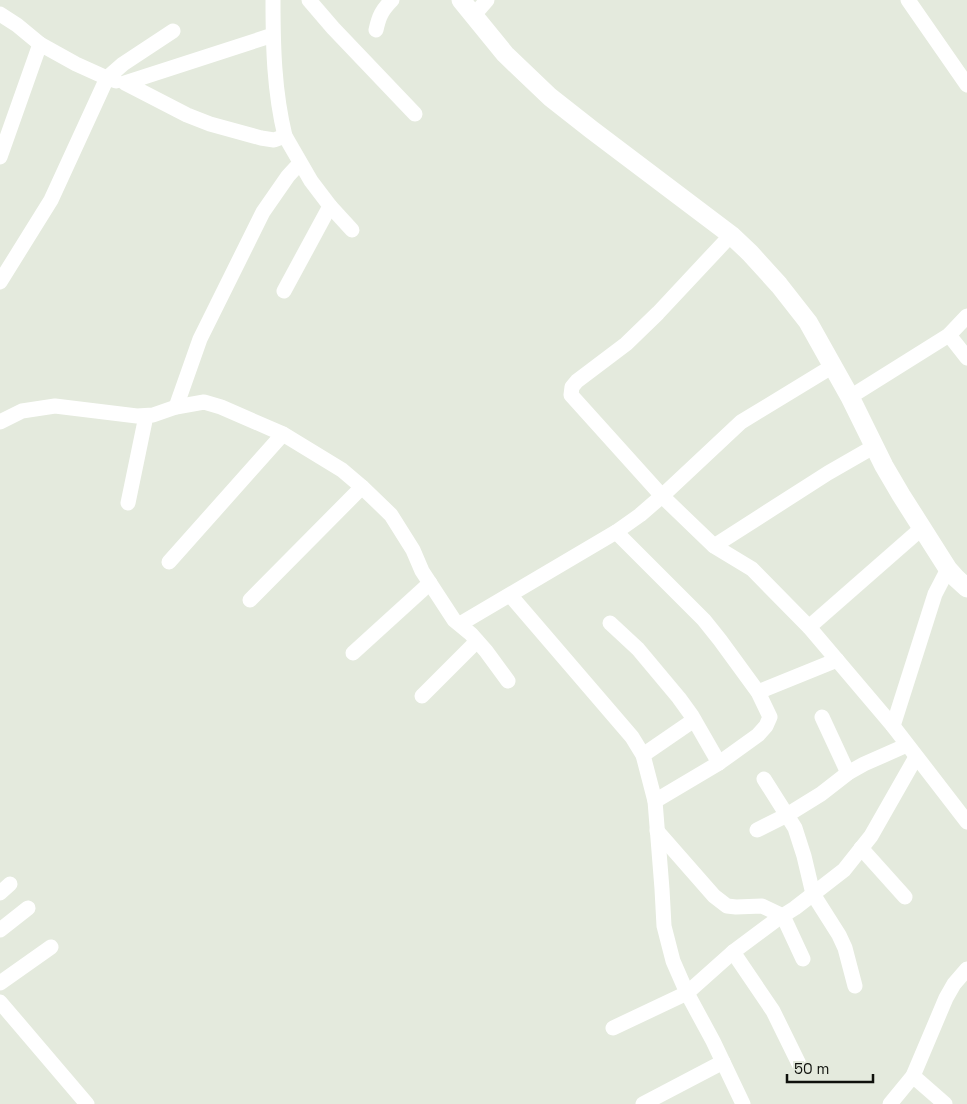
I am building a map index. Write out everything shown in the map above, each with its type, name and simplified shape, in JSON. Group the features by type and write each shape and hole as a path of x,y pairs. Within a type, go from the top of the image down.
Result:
{"main road":[{"path":"461,0 505,54 550,97 731,235 779,285 808,322 850,397 884,466 922,528 959,576"}],"street":[{"path":"273,0 275,73 285,136 311,182 352,230"},
{"path":"309,0 415,114"},
{"path":"376,30 378,18 392,0"},
{"path":"474,15 488,0"},
{"path":"908,0 967,85"},
{"path":"0,14 40,44 76,64 107,78 125,83 188,115 210,124 261,138 274,140 285,136"},
{"path":"0,282 51,200 107,78 123,64 173,31"},
{"path":"125,83 273,35"},
{"path":"0,157 40,44"},
{"path":"176,407 200,339 263,212 300,162"},
{"path":"284,291 330,206"},
{"path":"731,235 658,313 626,344 576,381 572,387 571,395 662,496 714,546 752,570 809,627 892,726 967,822"},
{"path":"850,397 949,335 967,316"},
{"path":"949,335 965,353"},
{"path":"460,624 616,532 662,496 741,422 833,366"},
{"path":"0,422 22,411 55,406 137,416 153,416 176,407 204,402 221,407 282,434 342,470 391,515 414,550 422,571 454,620 478,641 508,681"},
{"path":"128,503 146,416"},
{"path":"169,562 282,434"},
{"path":"714,546 828,473 875,446"},
{"path":"250,600 362,487"},
{"path":"809,627 922,528"},
{"path":"616,532 704,620 758,692 770,717 758,736 718,764 655,801"},
{"path":"892,726 935,594 959,576"},
{"path":"353,653 430,583"},
{"path":"510,595 632,737 643,755 655,801 664,926 673,961 686,993 713,1041 743,1104"},
{"path":"610,623 638,650 679,698 694,720 718,764"},
{"path":"422,696 478,641"},
{"path":"758,692 837,660"},
{"path":"822,717 848,773"},
{"path":"643,755 694,720"},
{"path":"757,830 788,815 821,794 848,773 907,745"},
{"path":"613,1028 686,993 733,952 844,870 870,836 916,757"},
{"path":"764,779 795,828 813,894 840,935 855,986"},
{"path":"657,831 714,896 727,906 736,908 762,906 783,916 804,959"},
{"path":"862,848 905,897"},
{"path":"0,930 28,908"},
{"path":"0,984 50,947"},
{"path":"733,952 773,1010 800,1066"},
{"path":"890,1104 912,1076 946,998 954,984 967,969"},
{"path":"0,1002 87,1104"},
{"path":"643,1104 723,1062"},
{"path":"912,1076 945,1104"}]}
